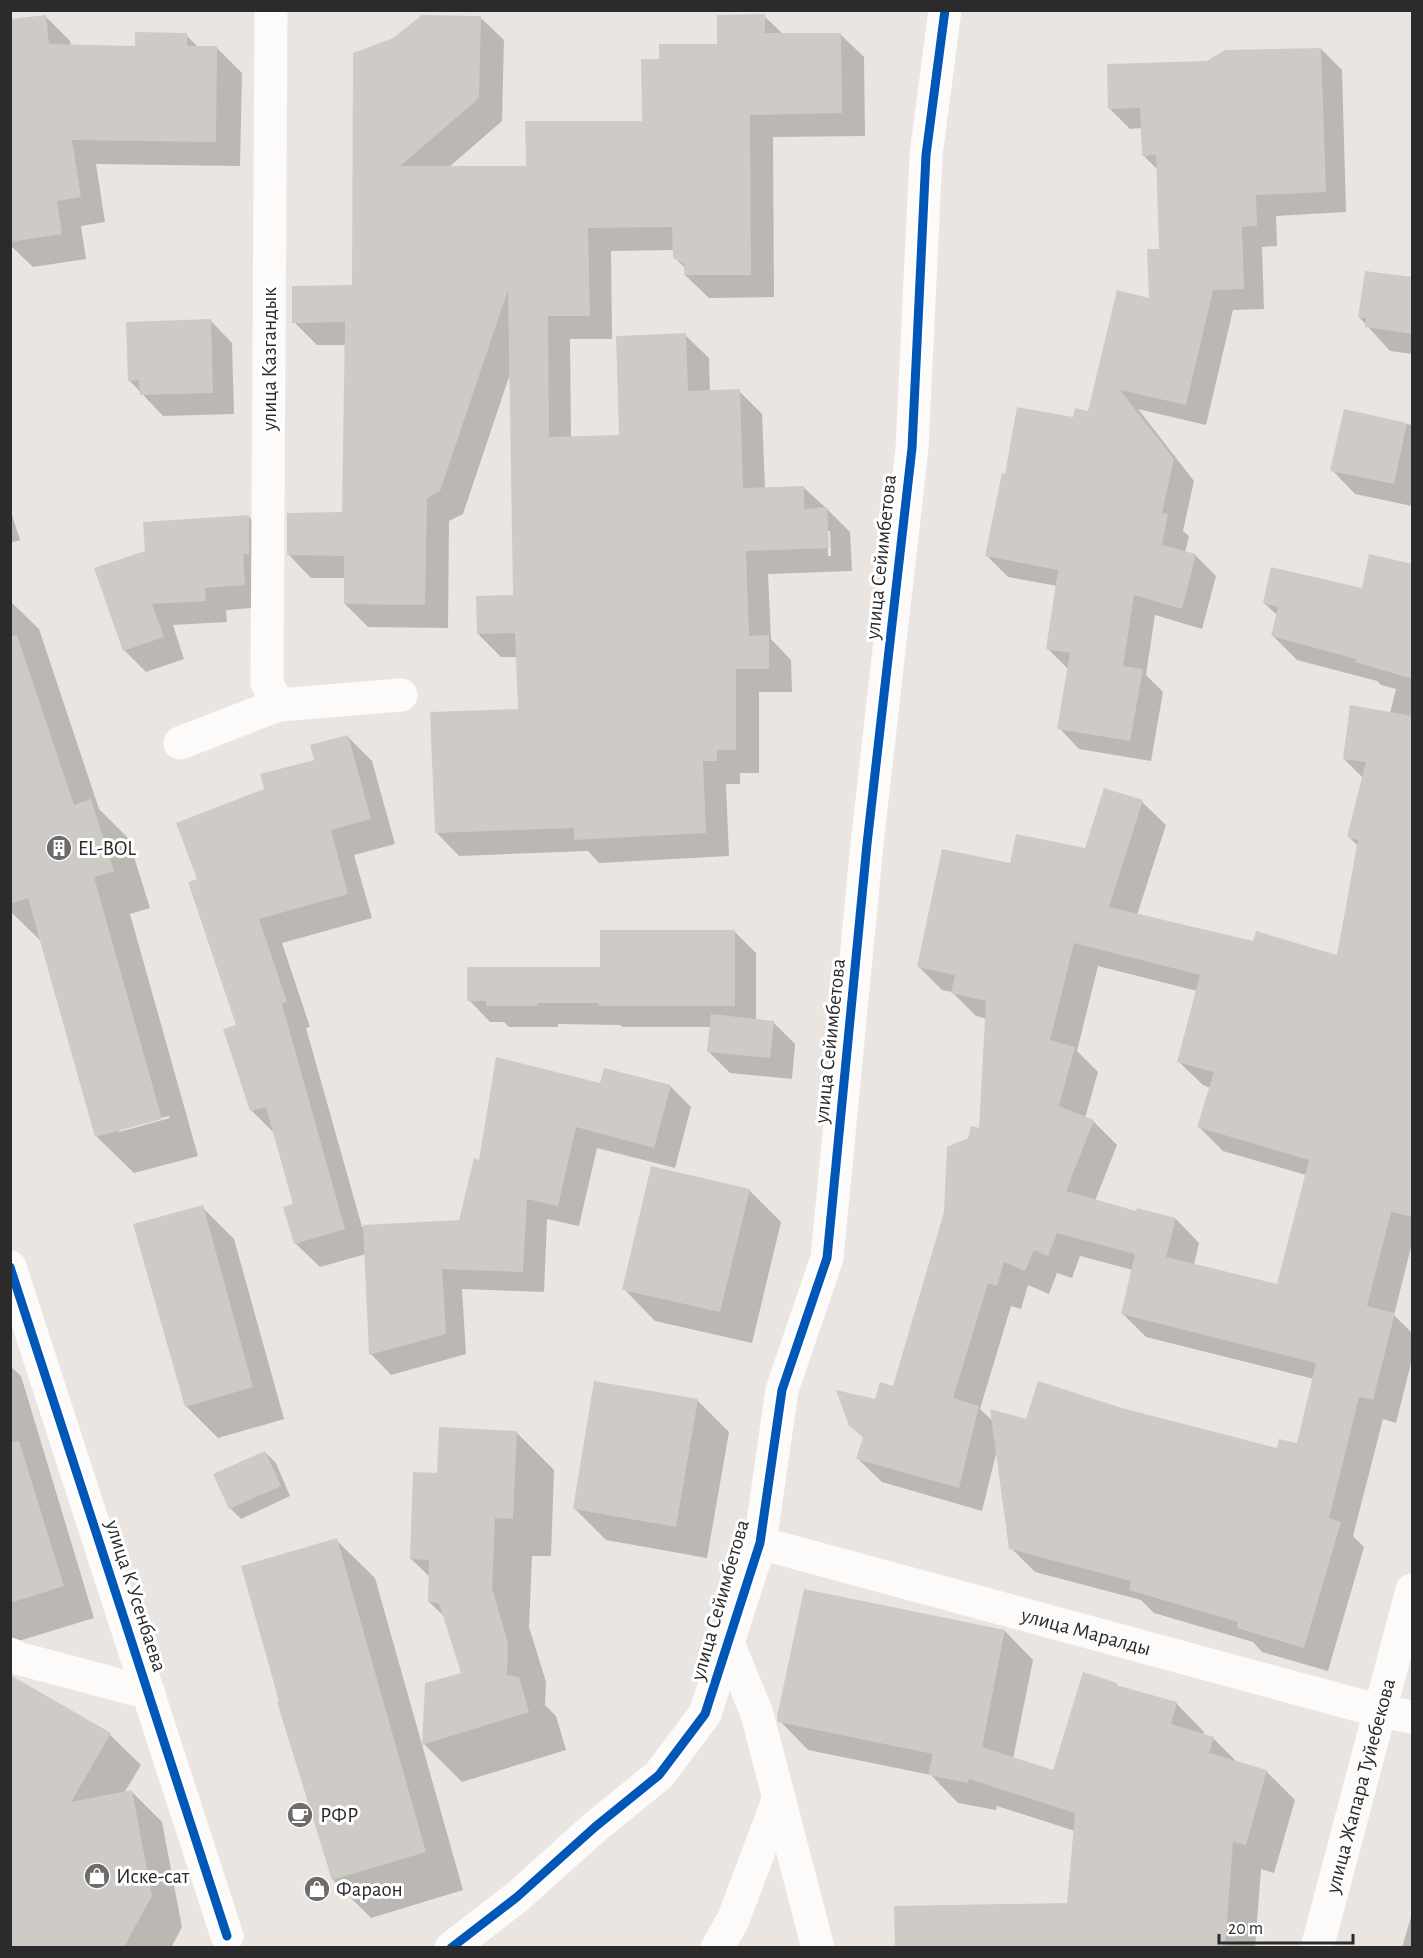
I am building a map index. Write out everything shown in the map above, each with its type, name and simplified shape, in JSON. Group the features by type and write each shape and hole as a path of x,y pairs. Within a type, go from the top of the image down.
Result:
{"street":[{"name":"улица Казгандык","path":"271,10 267,682 278,705"},
{"name":"улица Сейимбетова","path":"451,1947 517,1897 595,1827 659,1775 705,1714 759,1543 782,1390 827,1258 868,832 912,448 926,155 945,10"},
{"path":"180,743 278,705 401,695"},
{"name":"улица К Усенбаева","path":"10,1268 149,1694 227,1944"},
{"name":"улица Маралды","path":"759,1543 1380,1711 1413,1717"},
{"name":"улица Жапара Туйебекова","path":"1317,1947 1413,1590"},
{"path":"728,1643 757,1714 818,1947"},
{"path":"10,1654 149,1694"},
{"path":"717,1947 733,1920 779,1798"}],"building":[{"path":"765,14 765,33 841,33 842,113 750,115 751,275 684,275 684,263 673,258 672,227 588,228 590,316 548,316 549,437 619,435 616,336 686,333 688,391 740,389 743,488 804,486 804,509 827,507 829,548 746,551 749,636 769,635 769,669 736,669 736,750 717,750 717,761 703,761 706,833 574,840 574,828 435,833 430,712 518,709 515,633 477,634 476,596 513,595 508,290 440,491 427,498 425,605 344,604 344,556 287,555 287,513 342,512 345,322 292,323 292,286 352,285 353,53 393,38 422,15 481,16 479,98 400,166 526,166 525,121 642,121 641,59 659,59 659,44 717,44 717,15"},
{"path":"46,15 49,44 135,46 135,32 187,33 187,46 217,46 216,142 72,140 81,197 57,201 62,234 10,242 10,19"},
{"path":"1321,48 1326,192 1256,195 1257,226 1242,227 1244,289 1213,290 1186,405 1120,390 1174,459 1162,513 1168,514 1162,545 1196,554 1182,609 1134,595 1123,666 1143,669 1130,741 1057,729 1070,653 1046,649 1058,570 985,556 1002,473 1005,474 1017,407 1073,417 1075,408 1088,411 1117,290 1149,298 1147,249 1159,249 1156,155 1142,156 1140,108 1108,109 1107,64 1207,61 1225,50"},
{"path":"1365,271 1413,277 1413,334 1365,327 1366,318 1358,318"},
{"path":"211,319 213,393 140,395 139,380 128,381 126,322"},
{"path":"1344,409 1407,423 1394,484 1330,471"},
{"path":"249,515 249,554 243,554 245,585 205,588 206,601 152,604 164,637 123,651 94,568 145,551 143,522"},
{"path":"1369,554 1413,564 1413,679 1355,662 1356,659 1271,636 1278,607 1263,603 1271,567 1362,588"},
{"path":"17,635 74,805 91,799 114,871 94,877 162,1119 95,1137 28,898 10,904 10,636"},
{"path":"1350,705 1413,716 1413,1217 1391,1212 1367,1306 1395,1313 1373,1400 1359,1397 1329,1518 1341,1522 1304,1648 1237,1628 1238,1622 1129,1590 1131,1581 1009,1549 990,1409 1026,1419 1038,1381 1122,1408 1277,1448 1279,1439 1297,1443 1316,1363 1121,1314 1135,1254 1057,1233 1048,1256 1034,1250 1025,1271 1004,1262 997,1286 988,1283 953,1398 979,1406 959,1488 856,1459 863,1437 849,1426 836,1390 875,1399 880,1382 893,1386 944,1212 947,1147 968,1138 971,1126 979,1128 986,1001 951,993 955,975 917,967 942,849 1010,863 1016,834 1085,848 1104,788 1143,800 1109,907 1253,941 1256,931 1337,955 1358,840 1347,837 1366,762 1343,759","holes":["1074,943 1200,975 1177,1062 1214,1072 1197,1127 1309,1160 1277,1284 1166,1257 1176,1218 1137,1208 1136,1211 1066,1191 1094,1120 1059,1106 1075,1047 1050,1040"]},
{"path":"348,735 371,819 331,830 348,894 259,919 287,1002 282,1004 345,1229 294,1244 283,1207 293,1204 266,1107 250,1111 223,1029 236,1025 188,882 197,879 176,823 264,789 260,774 314,760 310,745"},
{"path":"600,930 735,930 735,1006 599,1006 599,1003 537,1003 537,1006 486,1006 486,1001 467,1001 467,967 600,967"},
{"path":"711,1014 774,1021 770,1058 707,1052"},
{"path":"496,1057 600,1083 604,1068 671,1085 654,1148 576,1127 558,1206 527,1199 523,1272 442,1269 446,1334 369,1355 363,1225 459,1220 474,1158 479,1160"},
{"path":"651,1166 750,1189 720,1312 622,1290"},
{"path":"203,1205 253,1387 185,1407 133,1224"},
{"path":"594,1381 698,1399 676,1527 573,1509"},
{"path":"439,1427 517,1431 513,1519 495,1518 492,1588 508,1643 507,1675 519,1677 529,1712 422,1745 425,1683 461,1673 439,1603 428,1602 429,1560 410,1559 413,1472 437,1473"},
{"path":"19,1441 64,1586 10,1603 10,1442"},
{"path":"265,1451 281,1486 229,1509 213,1474"},
{"path":"337,1538 426,1852 332,1880 277,1702 279,1701 241,1566"},
{"path":"804,1589 1005,1630 982,1747 1053,1770 1083,1672 1117,1683 1116,1685 1177,1702 1171,1724 1214,1737 1209,1753 1267,1770 1246,1845 1233,1842 1225,1947 895,1947 894,1906 1067,1903 1075,1813 969,1779 968,1783 928,1775 933,1754 778,1722 777,1717"},
{"path":"10,1675 111,1733 71,1802 132,1790 152,1896 124,1947 10,1947"}],"cycle path":[{"path":"451,1948 517,1897 595,1827 659,1775 705,1714 760,1543 782,1390 827,1258 867,844 912,448 926,155 945,10"},
{"path":"10,1267 227,1936"}],"place":[{"name":"EL-BOL","path":"59,848"},
{"name":"РФР","path":"300,1815"},
{"name":"Иске-сат","path":"97,1876"},
{"name":"Фараон","path":"317,1889"}]}
